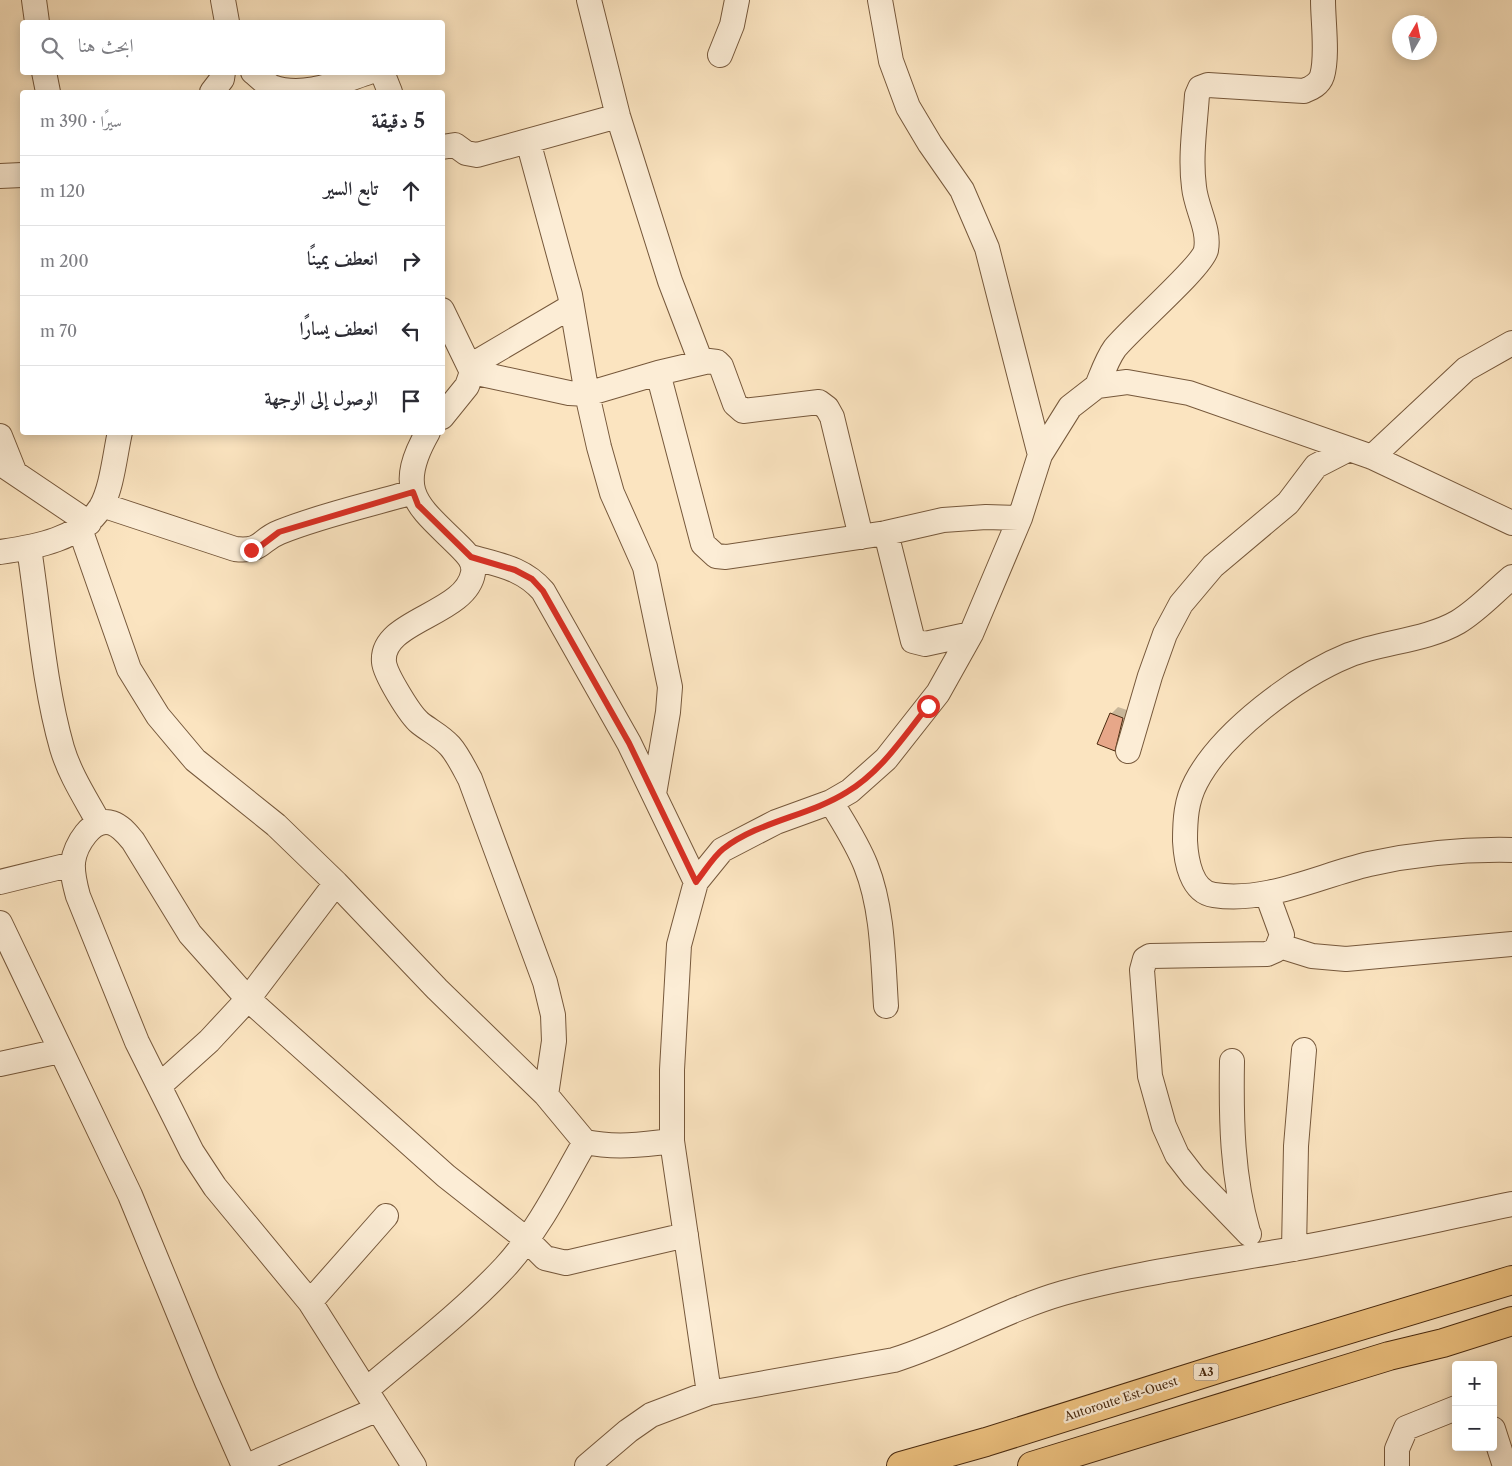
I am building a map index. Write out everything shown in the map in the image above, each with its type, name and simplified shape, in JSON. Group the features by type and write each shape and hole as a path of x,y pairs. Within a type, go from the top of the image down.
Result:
{"highway":[{"name":"Autoroute Est-Ouest","path":"901,1466 986,1442 1221,1368 1512,1280"},
{"path":"1032,1466 1389,1356 1443,1343 1512,1322"}],"street":[{"path":"34,0 37,20"},
{"path":"223,0 226,20"},
{"path":"589,0 618,116 670,280 701,362"},
{"path":"720,55 732,25 737,0"},
{"path":"880,0 891,61 908,107 930,144 962,190 987,248 1040,456"},
{"path":"709,1393 672,1142 672,1070 679,945 696,882 722,850 728,846 776,822 831,802 850,791 886,760 938,693 971,634 1020,518 1040,456 1070,407 1097,386 1114,350 1143,317 1198,265 1206,251 1205,230 1194,190 1192,172 1197,95 1200,88 1208,85 1304,91 1314,87 1322,78 1324,62 1323,0"},
{"path":"45,75 48,90"},
{"path":"214,90 222,79 223,75"},
{"path":"256,75 272,90"},
{"path":"312,90 360,75"},
{"path":"382,75 389,90"},
{"path":"445,146 454,144 466,153 478,155 618,116"},
{"path":"528,141 572,306 587,394 612,493 645,567 670,687 668,712 654,794"},
{"path":"0,176 20,175"},
{"path":"471,369 572,306"},
{"path":"445,316 471,369 467,386 445,412"},
{"path":"1372,457 1466,369 1512,343"},
{"path":"471,369 569,393 587,394 701,362 717,362 721,366 735,404 743,411 818,402 827,408 832,417 861,537"},
{"path":"658,373 703,544 708,551 716,556 726,557 861,537 943,520 986,517 1020,518"},
{"path":"1097,386 1126,382 1189,393 1372,457 1512,523"},
{"path":"119,435 90,519 129,668 158,716 195,760 276,825 336,883 437,989 546,1095 585,1142 604,1146 630,1146 672,1142"},
{"path":"427,435 411,476 413,492 418,505 471,557 515,570 532,579 543,591 629,743 696,882"},
{"path":"0,436 7,467 90,519 244,550 258,548 279,532 413,492"},
{"path":"1128,751 1150,676 1165,634 1181,604 1213,566 1288,503 1316,466 1348,449"},
{"path":"0,552 30,548 90,519"},
{"path":"886,533 913,641 925,644 971,634"},
{"path":"30,548 50,690 62,748 76,782 99,823"},
{"path":"471,557 474,572 467,587 454,600 393,637 384,651 383,663 406,706 421,723 437,733 452,748 470,778 545,982 553,1015 554,1041 546,1095"},
{"path":"1512,577 1458,622 1350,654 1296,683 1251,719 1224,745 1203,770 1193,788 1186,809 1186,856 1192,876 1201,890 1211,895 1230,896 1267,894 1369,864 1403,858 1480,850 1512,850"},
{"path":"831,802 866,867 877,907 883,948 886,1006"},
{"path":"414,1466 310,1302 215,1187 192,1152 137,1042 83,909 73,879 75,851 83,838 99,823 111,822 122,828 133,841 190,934 248,999 446,1176 526,1239 545,1258 566,1263 686,1235"},
{"path":"0,882 73,864"},
{"path":"159,1086 204,1047 248,999 336,883"},
{"path":"1252,1245 1182,1162 1164,1126 1150,1076 1142,970 1145,959 1150,956 1267,954 1280,946 1282,935 1267,894"},
{"path":"0,923 130,1195 207,1382 246,1466 372,1399 455,1314 506,1266 526,1239 585,1142"},
{"path":"1280,946 1312,956 1346,959 1512,944"},
{"path":"1294,1249 1296,1146 1304,1050"},
{"path":"0,1064 60,1052"},
{"path":"1232,1061 1232,1146 1240,1202 1252,1245"},
{"path":"587,1466 650,1415 709,1393 894,1360 924,1351 990,1321 1060,1294 1252,1245 1294,1249 1512,1204"},
{"path":"310,1302 386,1216"},
{"path":"1397,1466 1397,1449 1406,1428 1452,1410"},
{"path":"1497,1441 1505,1466"}],"building":[{"path":"1110,713 1123,718 1115,751 1097,744"}],"route":[{"path":"251,550 258,548 279,532 413,492 418,505 471,557 515,570 532,579 543,591 629,743 696,882 722,850 748,834 831,802 850,791 886,760 928,706"}]}
